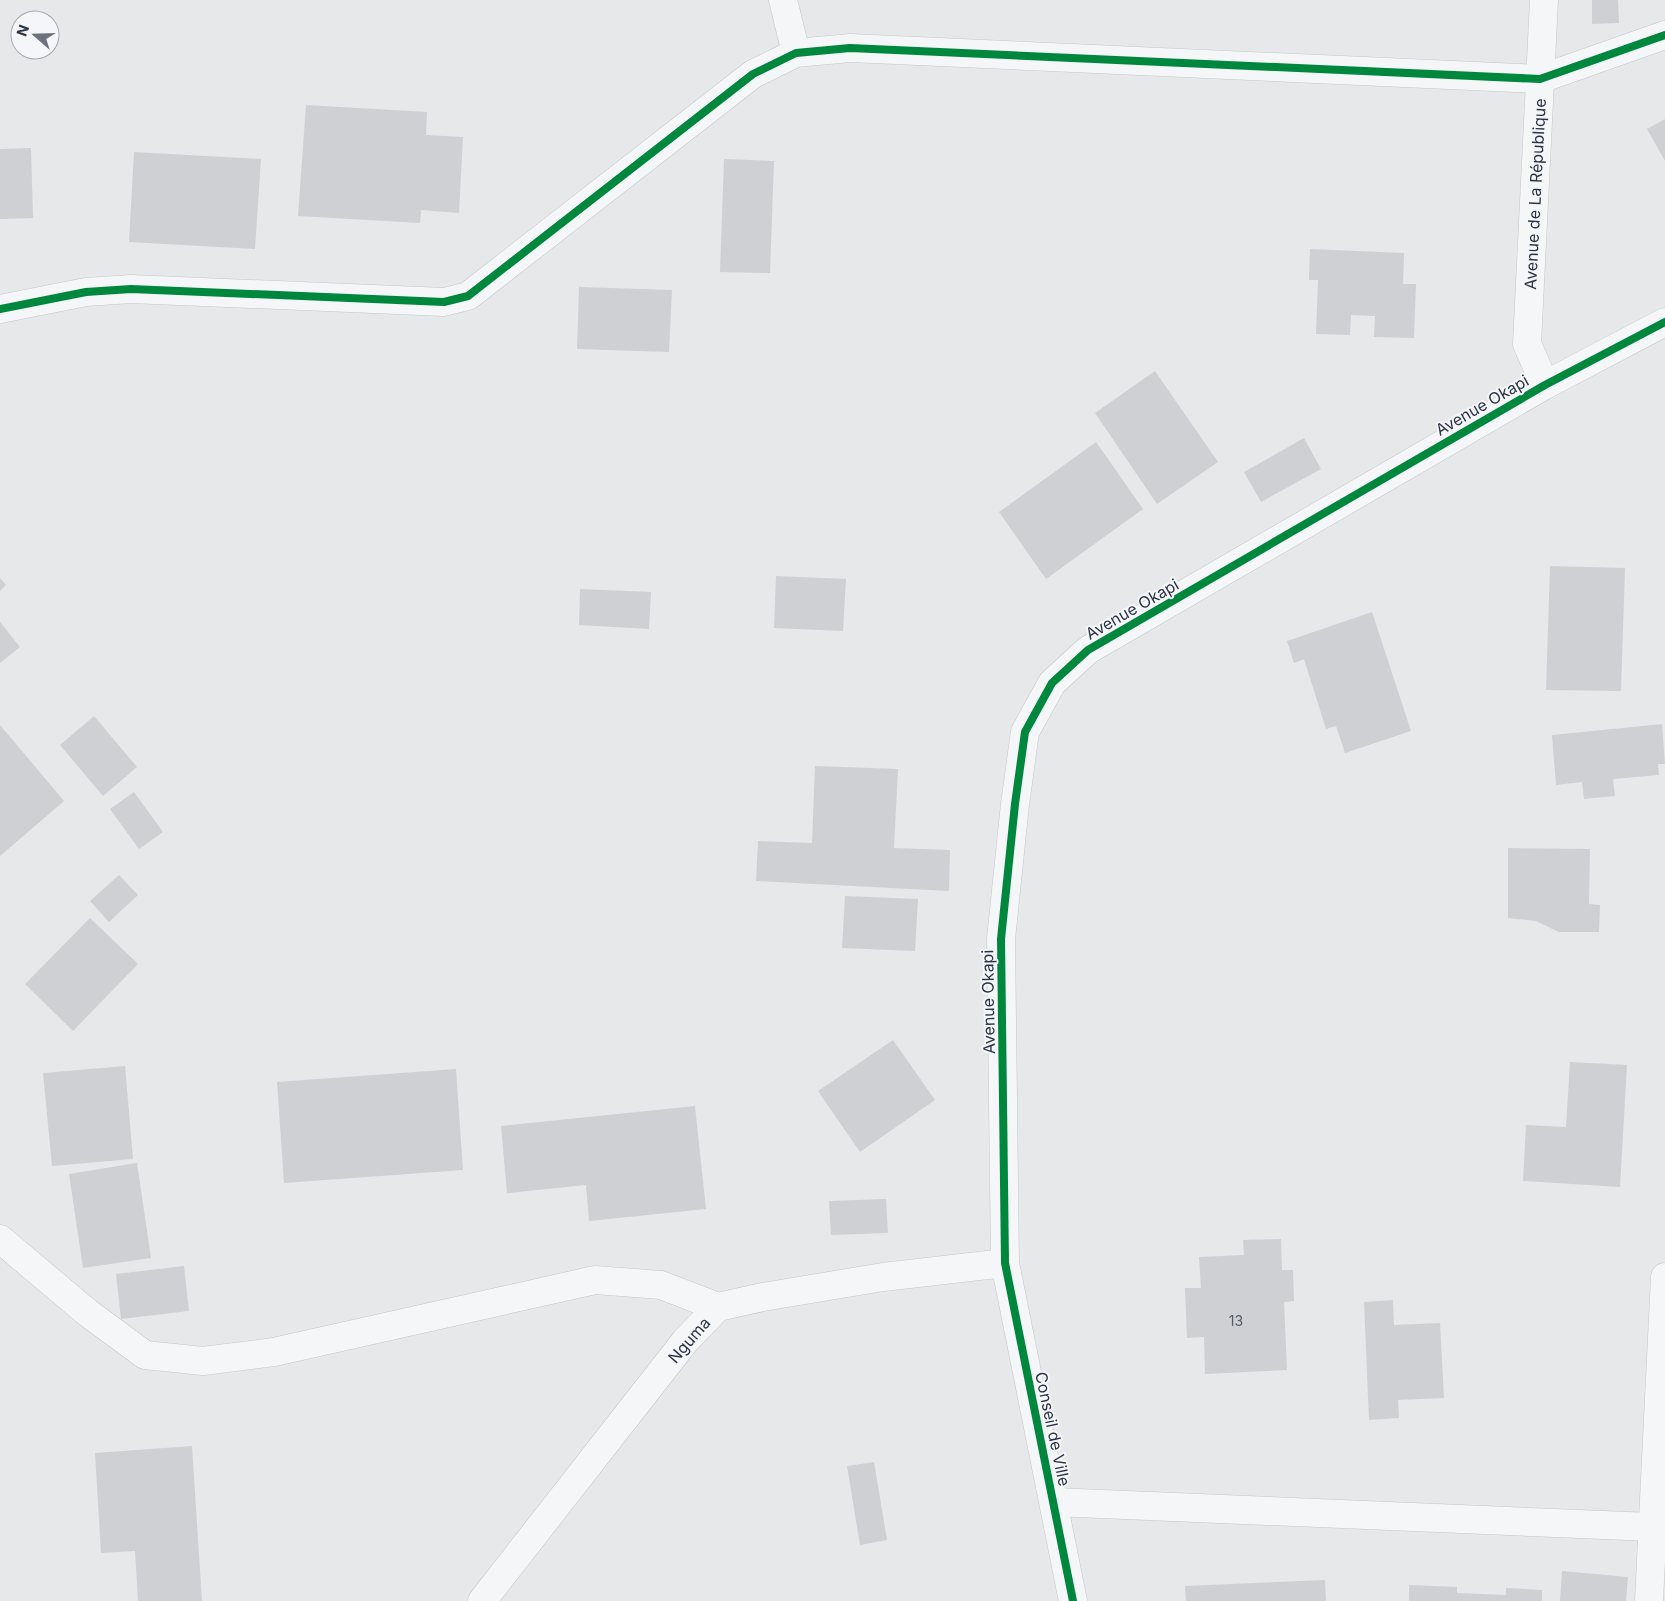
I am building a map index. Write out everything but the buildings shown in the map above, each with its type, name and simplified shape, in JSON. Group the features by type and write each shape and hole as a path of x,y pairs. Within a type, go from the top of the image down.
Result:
{"street":[{"path":"783,0 796,53"},
{"name":"Avenue de La République","path":"1544,0 1528,344 1545,385"},
{"path":"0,309 86,292 131,289 444,302 468,296 753,74 796,53 850,48 1540,79 1665,35"},
{"name":"Avenue Okapi","path":"1005,1263 1001,939 1015,804 1025,732 1052,683 1088,650 1545,385 1665,322"},
{"path":"0,1239 88,1313 145,1355 203,1361 274,1352 595,1280 662,1285 718,1307"},
{"name":"Nguma","path":"482,1601 686,1340 718,1307 763,1297 883,1277 1005,1263"},
{"name":"Conseil de Ville","path":"1005,1263 1074,1601"},
{"path":"1649,1601 1658,1554 1652,1527 1665,1277"},
{"path":"1054,1502 1652,1527"}],"cycle path":[{"path":"0,309 86,292 131,289 444,302 468,296 753,74 796,53 850,48 1540,79 1665,35"},
{"path":"1073,1601 1005,1263 1001,939 1015,804 1025,732 1052,683 1088,650 1545,385 1665,322"}]}
